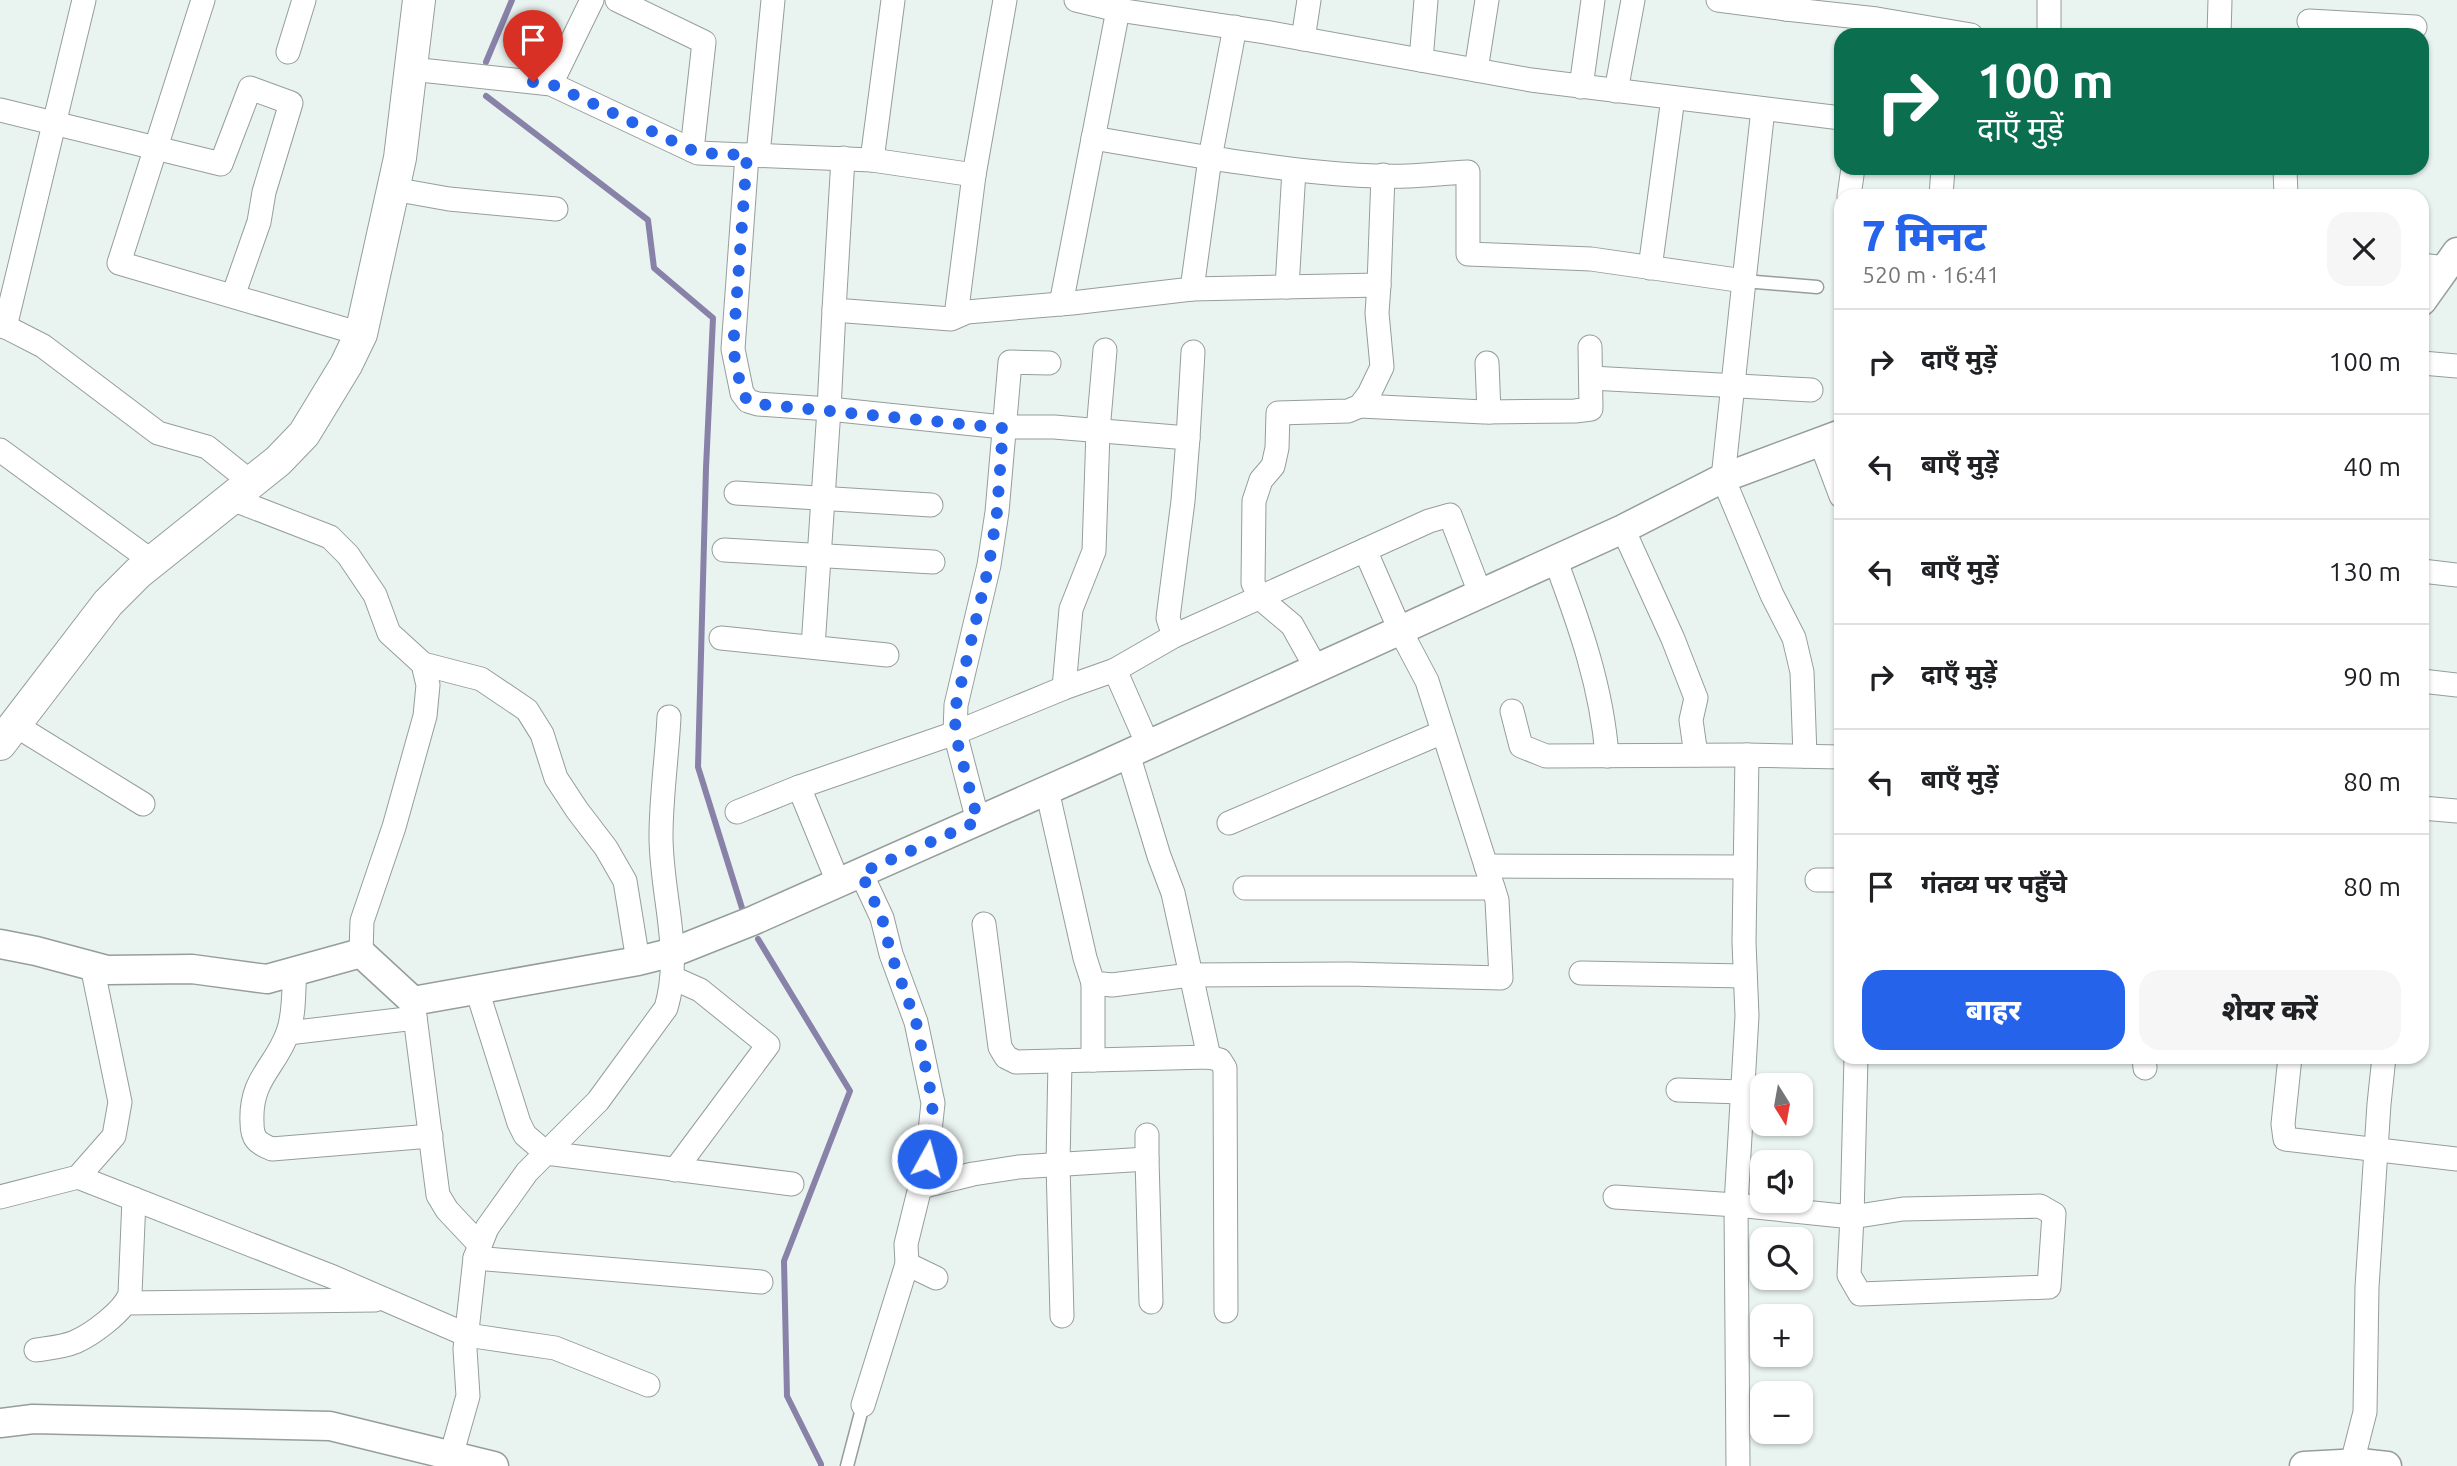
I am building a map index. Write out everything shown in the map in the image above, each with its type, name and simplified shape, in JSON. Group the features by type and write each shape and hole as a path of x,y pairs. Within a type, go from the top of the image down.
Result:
{"main road":[{"path":"7,734 108,603 153,562 278,461 304,435 346,365 361,334 400,158 419,0"}],"street":[{"path":"84,0 55,124 2,325 43,346 158,433 208,447 242,491 330,537 348,555 375,595 388,633 423,664 481,678 527,710 542,734 556,778 606,848 625,881 638,961"},
{"path":"203,0 119,263 361,334"},
{"path":"288,52 304,0"},
{"path":"551,84 592,0"},
{"path":"617,0 704,42 692,150"},
{"path":"773,0 753,155 733,349 742,393 748,401 1003,428 1054,427 1188,438"},
{"path":"872,160 893,0"},
{"path":"956,317 974,175 1005,0"},
{"path":"1076,0 1118,10 1235,27 1581,87 1834,117"},
{"path":"1303,39 1309,0"},
{"path":"1421,60 1426,0"},
{"path":"1476,70 1487,0"},
{"path":"1581,87 1593,0"},
{"path":"1616,91 1633,0"},
{"path":"1718,0 1786,5 1932,28"},
{"path":"2049,0 2049,28"},
{"path":"2219,28 2220,0"},
{"path":"1061,304 1118,10"},
{"path":"2309,18 2415,27"},
{"path":"1192,289 1210,158 1235,27"},
{"path":"411,69 551,84 698,153 872,160 974,175"},
{"path":"0,110 221,164 250,88 291,103 264,192 259,222 233,296"},
{"path":"1650,268 1673,98"},
{"path":"1763,109 1723,478 1794,638 1802,671 1805,756"},
{"path":"1093,138 1294,170 1407,176 1468,172 1468,254 1591,259 1744,281"},
{"path":"813,648 843,158"},
{"path":"1287,287 1294,170"},
{"path":"1360,406 1374,386 1382,367 1377,313 1383,175"},
{"path":"393,189 449,199 556,209"},
{"path":"2429,287 2441,262"},
{"path":"834,310 951,319 967,312 1192,289 1379,285"},
{"path":"1316,668 1292,625 1261,598 1253,583 1254,501 1261,480 1273,466 1277,448 1278,413 1348,411 1360,406 1489,412 1591,409 1590,347"},
{"path":"1064,688 1071,609 1094,551 1098,431 1105,350"},
{"path":"1174,636 1168,618 1183,501 1194,352"},
{"path":"978,821 955,733 956,705 991,551 1010,362 1049,363"},
{"path":"1486,363 1489,412"},
{"path":"2429,364 2457,366"},
{"path":"1591,378 1811,390"},
{"path":"288,1032 414,1009 477,990 638,961 673,965 752,921 1138,750 1623,529 1723,478 1831,438 1834,455"},
{"path":"0,450 153,562"},
{"path":"736,493 932,505"},
{"path":"737,812 799,787 955,733 1115,670 1174,636 1429,521 1450,515 1480,593"},
{"path":"1623,529 1673,639 1696,698 1691,720 1696,755"},
{"path":"724,550 933,562"},
{"path":"1093,983 1112,985 1190,975 1348,974 1501,978 1497,900 1427,681 1400,629 1365,550"},
{"path":"1555,559 1573,606 1595,680 1604,717 1607,756"},
{"path":"2429,572 2457,575"},
{"path":"721,638 887,655"},
{"path":"423,664 428,685 425,716 394,827 362,921 361,953 414,1009 439,1195 447,1210 477,1252 761,1282"},
{"path":"1115,670 1138,750 1159,856 1173,893 1209,1057"},
{"path":"2429,682 2457,685"},
{"path":"1512,710 1521,746 1546,756 1834,757"},
{"path":"452,1456 468,1396 465,1349 477,1252 487,1228 527,1172 598,1101 666,1008 673,965 661,838 669,718"},
{"path":"1229,823 1443,732"},
{"path":"7,734 144,804"},
{"path":"1738,1466 1736,1205 1747,1016 1747,755"},
{"path":"799,787 850,878 882,918 891,954 916,1022 933,1103 927,1159 906,1244 907,1264 863,1405"},
{"path":"1046,790 1093,983 1093,1060"},
{"path":"2429,809 2457,811"},
{"path":"1486,866 1745,867"},
{"path":"1816,880 1834,880"},
{"path":"1245,888 1493,888"},
{"path":"984,924 1000,1046 1006,1057 1016,1062 1209,1057 1220,1060 1225,1068 1226,1311"},
{"path":"0,944 107,970 192,970 267,979 361,953"},
{"path":"673,965 768,1045 675,1170"},
{"path":"0,1198 78,1177 114,1136 120,1102 92,967"},
{"path":"295,971 288,1032 251,1102 252,1134 258,1144 272,1149 431,1136"},
{"path":"1581,973 1745,976"},
{"path":"477,990 519,1123 525,1135 546,1153 792,1185"},
{"path":"1060,1061 1058,1164 1062,1316"},
{"path":"1615,1197 1736,1205 1852,1217 1903,1209 2040,1206 2054,1214 2049,1287 1860,1294 1849,1275 1852,1217 1856,1064"},
{"path":"2289,1064 2283,1125 2285,1139 2457,1159"},
{"path":"2352,1463 2365,1412 2367,1287 2383,1064"},
{"path":"1678,1090 1742,1092"},
{"path":"1147,1135 1151,1302"},
{"path":"920,1187 973,1174 1058,1164 1147,1158"},
{"path":"78,1177 467,1335 555,1348 648,1385"},
{"path":"36,1350 77,1341 114,1315 126,1303 130,1294 134,1199"},
{"path":"907,1264 936,1278"},
{"path":"126,1303 385,1300"},
{"path":"0,1423 33,1419 330,1426 423,1457 452,1456 494,1466"},
{"path":"2304,1466 2352,1463 2387,1466"}],"lane":[{"path":"1744,281 1816,287"},
{"path":"847,1466 863,1405"}],"waterway":[{"path":"486,62 512,0"},
{"path":"486,96 648,220 654,268 713,318 698,767 742,908"},
{"path":"758,939 850,1091 784,1261 787,1396 821,1466"}],"route":[{"path":"533,82 551,84 698,153 747,155 733,349 742,393 748,401 1003,428 997,512 989,565 956,705 955,733 978,821 861,873 882,918 902,988 916,1022 933,1103 927,1159"}]}
